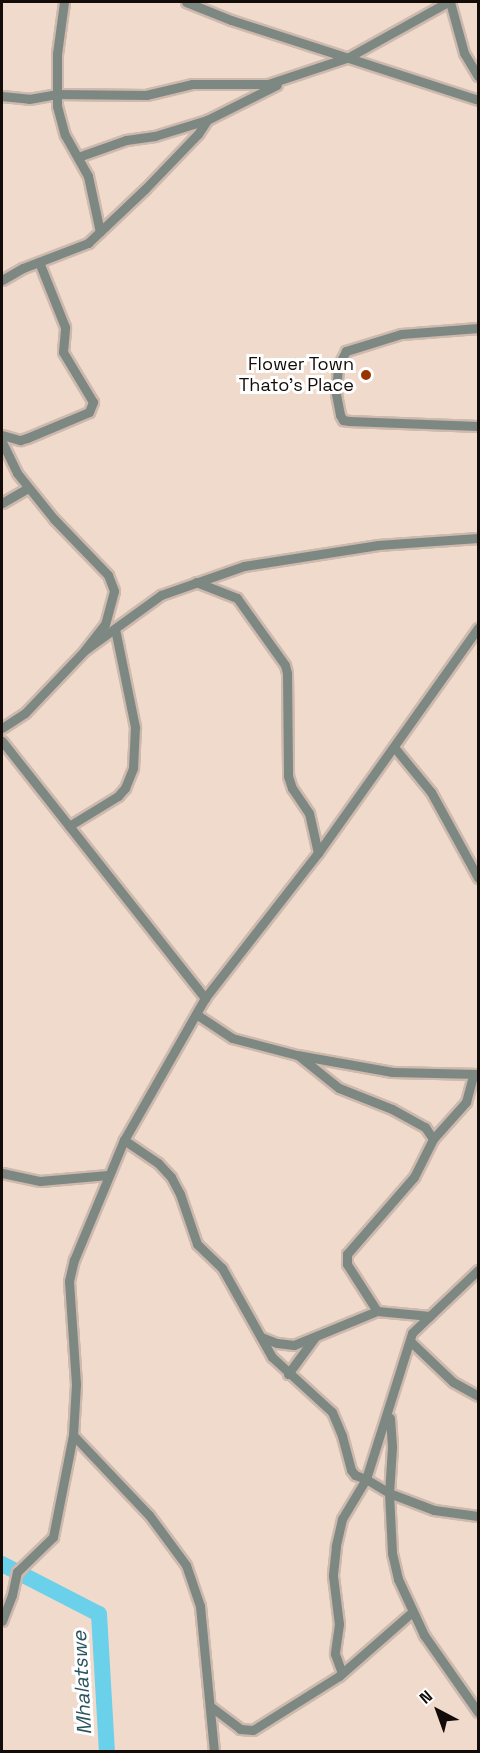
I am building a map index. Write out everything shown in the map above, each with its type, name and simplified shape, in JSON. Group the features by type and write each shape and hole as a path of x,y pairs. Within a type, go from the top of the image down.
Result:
{"street":[{"path":"63,2 57,54 57,94 65,135 88,176 100,232"},
{"path":"186,2 231,20 478,100"},
{"path":"2,96 28,99 57,94 146,95 192,84 268,84 349,57 449,2 464,53 478,76"},
{"path":"78,157 126,140 155,136 207,120 256,97 292,76"},
{"path":"2,280 39,262 88,243 198,134 207,120"},
{"path":"2,435 20,440 27,438 89,412 93,402 63,352 65,327 39,262"},
{"path":"478,328 401,334 345,351 338,366 336,394 340,415 343,420 349,422 478,426"},
{"path":"2,442 17,473 28,488 112,582 113,600 105,624 86,650 25,712 2,728"},
{"path":"2,503 28,488"},
{"path":"86,650 161,595 244,567 378,545 478,538"},
{"path":"196,582 237,598 285,665 288,673 288,776 292,788 309,813 318,853"},
{"path":"2,1621 12,1595 17,1572 53,1537 73,1435 76,1384 69,1281 74,1260 124,1140 206,998 318,853 478,628"},
{"path":"69,826 118,796 125,788 133,768 135,727 115,629"},
{"path":"2,741 206,998"},
{"path":"394,747 431,792 478,878"},
{"path":"196,1014 232,1038 297,1055 392,1072 476,1074 466,1102 434,1139 414,1177 347,1254 347,1264 377,1311"},
{"path":"297,1055 339,1088 392,1109 425,1127 434,1139"},
{"path":"124,1140 158,1163 171,1177 180,1194 197,1244 222,1268 272,1357 332,1412 351,1470 355,1475 389,1493 434,1510 478,1515"},
{"path":"2,1173 40,1181 108,1175"},
{"path":"342,1673 335,1654 339,1624 333,1575 342,1520 366,1479 410,1341 417,1326 478,1270"},
{"path":"258,1335 277,1343 294,1345 377,1311 430,1316"},
{"path":"288,1374 306,1353 316,1335"},
{"path":"410,1341 453,1382 478,1396"},
{"path":"389,1412 392,1447 389,1493 392,1553 399,1579 424,1635 478,1712"},
{"path":"73,1435 149,1515 186,1565 200,1606 214,1752"},
{"path":"210,1706 240,1729 253,1730 342,1673 412,1612"}],"waterway":[{"name":"Mhalatswe","path":"2,1564 99,1614 107,1752"}],"place":[{"name":"Flower Town Thato's Place","path":"366,375"}]}
